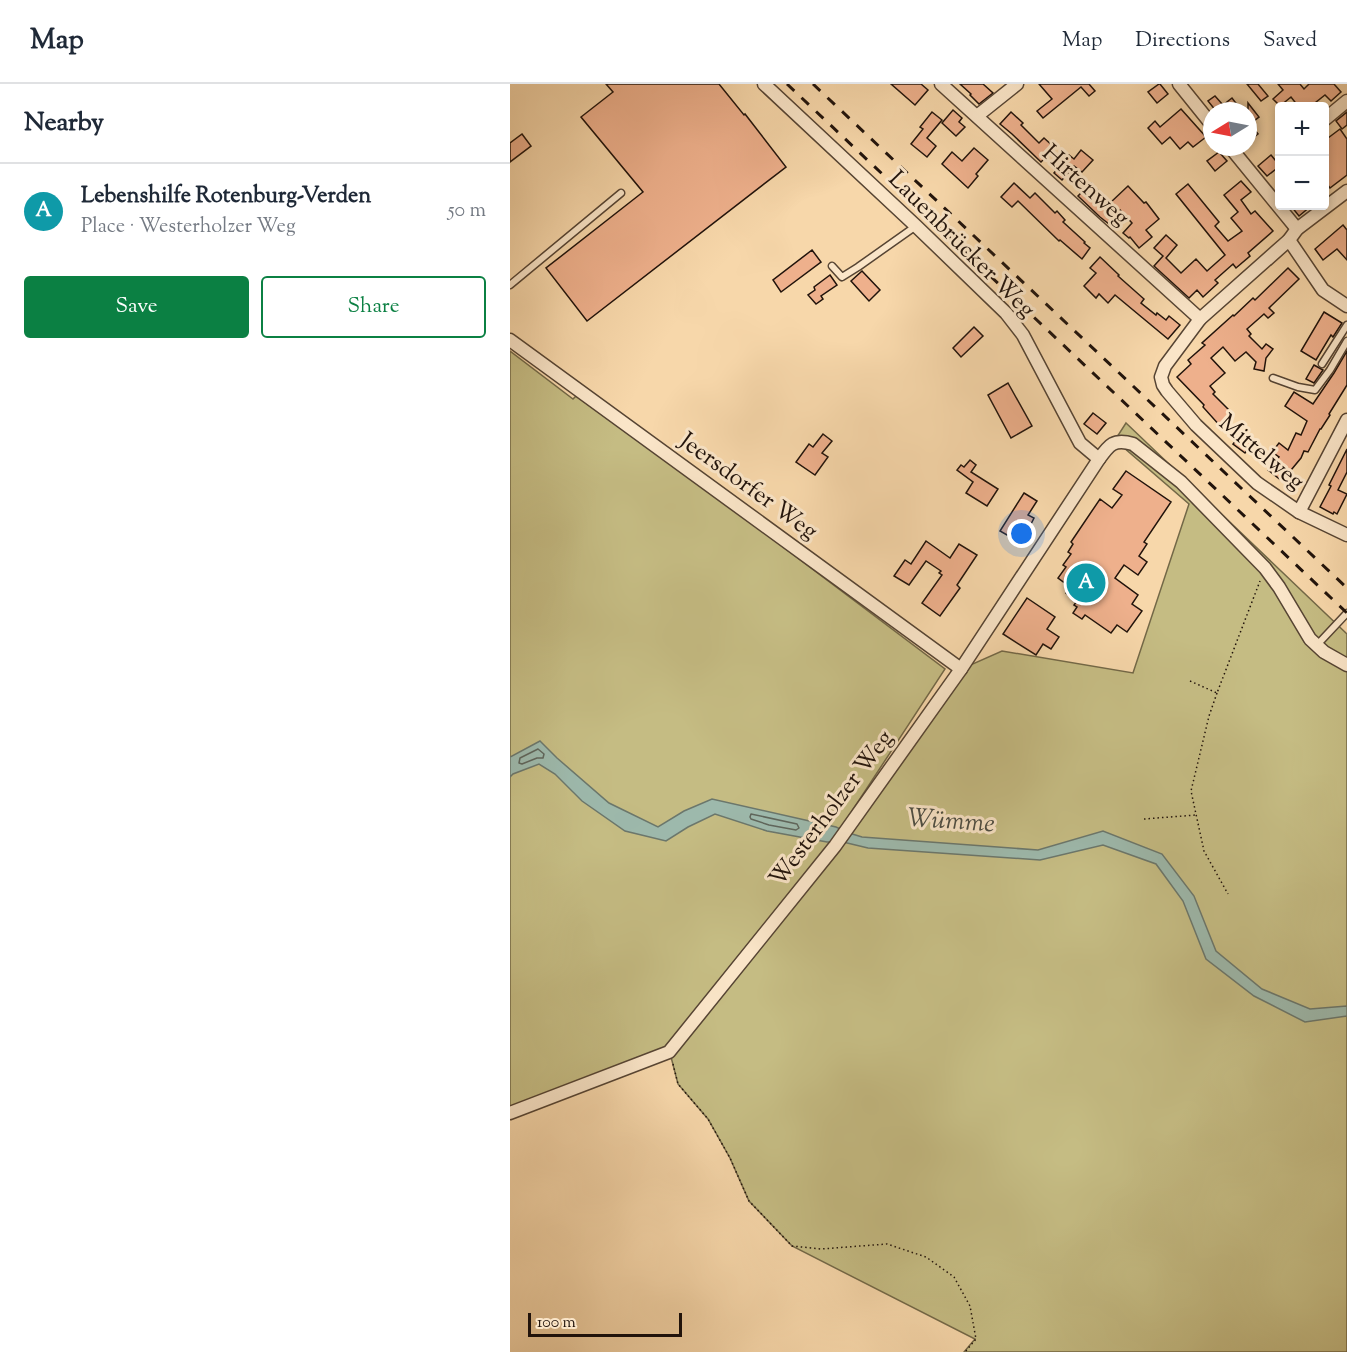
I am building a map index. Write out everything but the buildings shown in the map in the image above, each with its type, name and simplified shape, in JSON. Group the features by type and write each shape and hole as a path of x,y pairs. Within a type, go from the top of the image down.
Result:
{"street":[{"name":"Lauenbrücker Weg","path":"764,84 916,226 1015,324 1080,443 1099,459"},
{"name":"Hirtenweg","path":"942,84 1200,319"},
{"path":"977,116 1017,84"},
{"path":"1179,84 1203,114"},
{"path":"1329,116 1347,101"},
{"path":"1237,156 1297,229"},
{"path":"1200,319 1289,240 1297,229 1347,191"},
{"path":"1289,240 1323,290 1347,306"},
{"name":"Mittelweg","path":"1200,319 1165,366 1161,377 1163,385 1216,445 1257,483 1299,512 1347,536"},
{"name":"Jeersdorfer Weg","path":"510,340 961,669"},
{"path":"1299,512 1347,420"},
{"name":"Westerholzer Weg","path":"669,1052 835,846 961,669 1108,446 1113,443 1132,444 1181,482 1265,568"},
{"path":"1265,568 1310,639 1324,652 1347,665"},
{"path":"510,1113 669,1052"}],"lane":[{"path":"510,285 621,193"},
{"path":"832,266 842,277 916,226"},
{"path":"1322,364 1347,325"},
{"path":"1273,378 1298,387 1316,390 1347,341"},
{"path":"1316,645 1347,613"}],"path":[{"path":"1228,894 1204,851 1191,791 1209,716 1265,568"},
{"path":"1190,681 1217,693"},
{"path":"1144,819 1197,815"},
{"path":"669,1052 678,1084 708,1119 730,1158 749,1201 792,1246 821,1249 887,1244 926,1257 954,1277 970,1306 976,1339 965,1352"}],"shaded area":[{"path":"510,351 573,399 576,396 754,525 945,669 829,846 668,1050 510,1108"},
{"path":"1126,423 1347,634 1347,1352 964,1352 975,1339 792,1246 749,1201 730,1158 708,1119 678,1084 671,1057 672,1052 852,834 849,833 968,666 1002,651 1133,673 1189,504 1115,440"}],"water":[{"path":"540,741 609,803 658,827 684,811 712,799 836,827 862,837 1038,850 1103,831 1162,854 1194,896 1216,951 1262,989 1310,1009 1347,1006 1347,1016 1305,1022 1254,996 1206,959 1183,901 1156,864 1103,845 1040,860 868,848 767,831 715,814 666,841 625,831 582,801 555,774 539,764 510,777 510,757"}],"railway":[{"path":"787,84 1347,613"},
{"path":"813,84 1347,588"}],"place":[{"name":"Lebenshilfe Rotenburg-Verden","path":"1086,583"}],"water label":[{"name":"Wümme","path":"951,822"}]}
